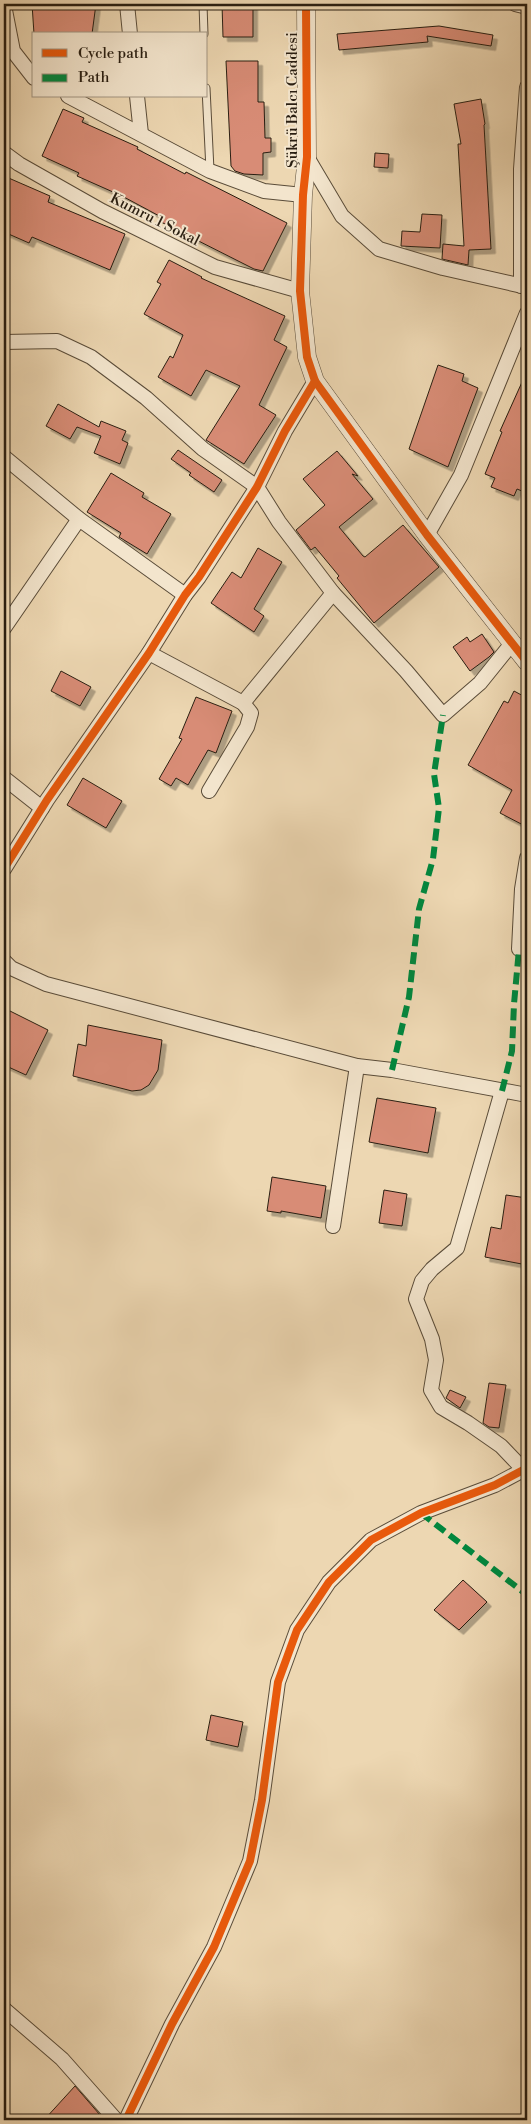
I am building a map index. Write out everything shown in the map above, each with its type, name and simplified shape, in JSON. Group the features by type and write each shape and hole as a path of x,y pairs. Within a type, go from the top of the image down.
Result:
{"street":[{"path":"127,4 130,32"},
{"name":"Şükrü Balcı Caddesi","path":"306,4 307,157 303,195 300,291 307,357 315,381 427,535 523,653"},
{"path":"515,4 527,7"},
{"path":"4,5 13,51 32,75"},
{"path":"307,157 342,216 379,249 443,268 524,286 521,169 527,87"},
{"path":"72,98 210,171 264,191 303,195"},
{"path":"137,98 141,134"},
{"name":"Kumru 1 Sokal","path":"4,153 19,164 102,211 214,267 300,291"},
{"path":"427,535 461,475 527,313"},
{"path":"4,342 57,341 91,357 146,398 203,448 257,487 279,522 333,593 406,671 443,714 480,683 523,653"},
{"path":"4,869 42,808 149,653 257,487 285,431 315,381"},
{"path":"4,457 80,519 185,595"},
{"path":"4,628 80,519"},
{"path":"243,703 333,593"},
{"path":"149,653 243,703 252,712 247,727 209,790"},
{"path":"4,778 42,808"},
{"path":"519,949 522,889 527,858"},
{"path":"4,961 11,968 46,984 357,1066 392,1070 527,1096"},
{"path":"333,1226 357,1066"},
{"path":"126,2120 172,2024 214,1947 250,1861 262,1800 278,1682 297,1630 329,1582 371,1540 421,1513 495,1485 526,1469 500,1446 468,1423 441,1407 431,1390 436,1360 432,1339 416,1299 422,1281 432,1269 457,1248 502,1091"},
{"path":"4,2009 62,2059 116,2120"}],"lane":[{"path":"203,4 204,32"},
{"path":"206,98 210,171"}],"building":[{"path":"32,4 96,4 92,32 34,32"},
{"path":"222,4 253,4 253,37 223,37"},
{"path":"439,26 493,35 491,46 427,36 428,42 339,50 337,34"},
{"path":"226,61 258,61 258,102 264,102 265,138 271,138 271,152 263,153 263,175 244,174 235,171 231,166"},
{"path":"481,99 485,124 491,249 469,250 468,265 442,259 443,244 464,246 458,144 461,144 454,104"},
{"path":"63,109 84,118 82,122 138,147 137,149 185,174 186,172 287,223 263,271 254,269 161,222 163,218 122,196 77,176 79,173 42,156"},
{"path":"375,153 389,154 388,168 374,167"},
{"path":"4,176 50,196 48,202 125,234 110,270 32,237 29,243 4,232"},
{"path":"422,214 442,215 440,248 401,246 402,231 420,232"},
{"path":"169,260 201,278 285,316 274,340 287,347 259,405 276,415 244,464 206,440 240,386 206,370 191,396 158,377 170,356 173,358 183,335 144,314 161,284 157,282"},
{"path":"438,365 464,374 462,381 478,388 448,467 409,449"},
{"path":"527,371 527,493 517,489 514,496 491,487 495,478 485,474 502,432 500,431"},
{"path":"58,404 99,427 101,421 126,431 122,440 128,443 120,464 94,453 101,436 77,427 70,439 46,426"},
{"path":"178,450 222,480 214,492 189,475 191,473 171,459"},
{"path":"337,451 358,476 352,474 373,499 339,527 363,556 365,557 403,525 439,567 374,623 337,578 339,576 315,547 311,550 296,530 325,505 303,479"},
{"path":"111,473 144,493 142,497 171,514 147,554 119,537 121,533 87,512"},
{"path":"258,548 282,562 254,609 264,616 254,632 211,603 232,572 241,578"},
{"path":"482,634 494,652 470,671 453,647 467,637 470,642"},
{"path":"61,671 91,687 80,706 51,691"},
{"path":"514,691 527,698 527,827 500,813 512,790 468,765 504,701 508,703"},
{"path":"196,697 232,711 216,753 208,750 188,785 176,778 171,786 159,779 182,739 179,738"},
{"path":"83,778 122,801 106,828 67,805"},
{"path":"4,1008 48,1030 26,1075 4,1065"},
{"path":"88,1025 162,1040 158,1070 149,1085 141,1090 132,1091 73,1076 78,1044 86,1046"},
{"path":"377,1098 436,1108 428,1153 369,1142"},
{"path":"272,1177 326,1186 321,1218 281,1211 281,1213 267,1211"},
{"path":"384,1190 407,1194 402,1226 379,1223"},
{"path":"506,1195 527,1198 527,1265 485,1257 491,1227 501,1229"},
{"path":"489,1383 506,1385 499,1428 489,1427 483,1423"},
{"path":"450,1390 466,1397 460,1408 446,1398"},
{"path":"463,1580 487,1602 459,1630 434,1610"},
{"path":"211,1715 243,1722 238,1747 206,1740"},
{"path":"75,2086 100,2115 94,2120 44,2120"}],"marked path":[{"path":"392,1070 409,997 419,909 433,859 439,808 434,774 443,715"},
{"path":"502,1091 512,1051 519,949"},
{"path":"421,1513 527,1595"}],"cycle path":[{"path":"306,4 307,157 303,195 300,291 307,357 315,381 427,535 527,662"},
{"path":"4,869 47,800 149,653 257,487 285,431 315,381"},
{"path":"126,2120 172,2024 214,1947 250,1861 262,1800 278,1682 297,1630 329,1582 371,1540 421,1513 495,1485 527,1468"}]}
